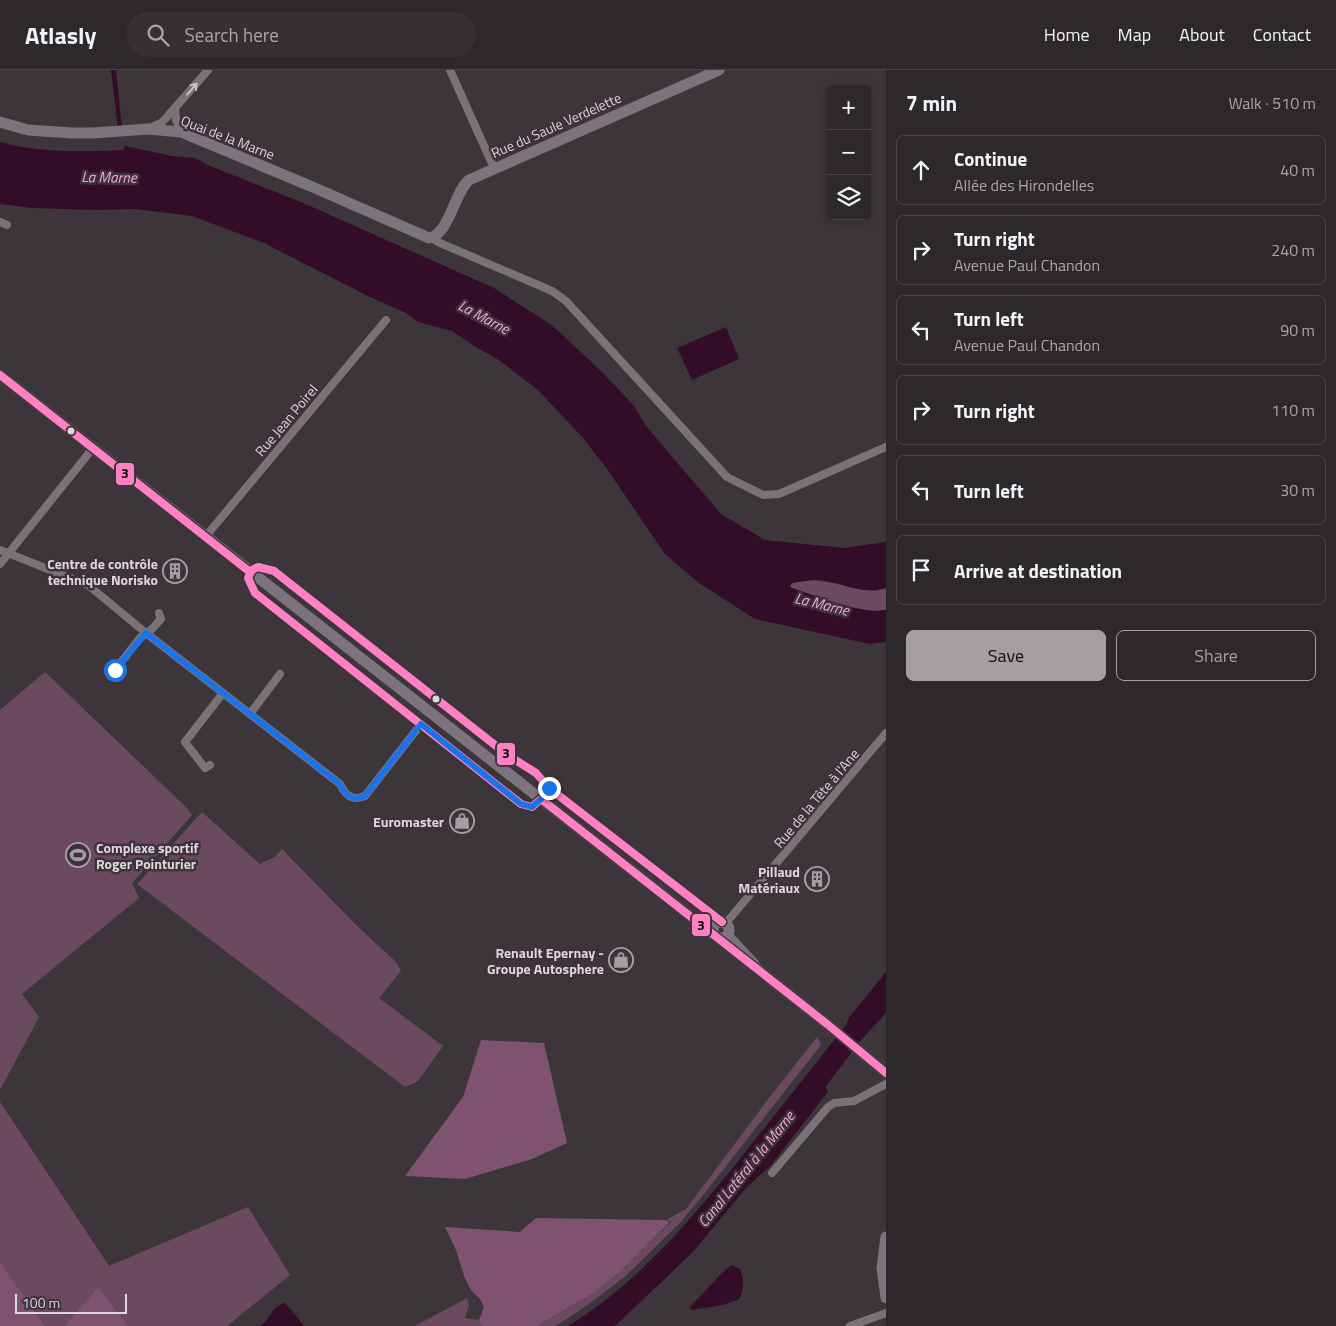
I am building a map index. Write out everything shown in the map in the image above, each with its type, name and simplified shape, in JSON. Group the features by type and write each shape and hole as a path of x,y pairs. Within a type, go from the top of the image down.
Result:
{"main road":[{"name":"Rue du Saule Verdelette","path":"432,238 441,231 464,184 469,180 720,70"},
{"name":"Quai de la Marne","path":"0,122 28,130 72,133 148,129 181,132 372,212 425,238 432,238"},
{"path":"0,375 700,924 721,929 758,970 827,1024 880,1069"},
{"path":"886,1237 883,1248 882,1268 886,1298"}],"street":[{"path":"148,129 161,123 208,70"},
{"path":"450,70 494,168"},
{"path":"175,108 176,120 181,132"},
{"path":"432,238 552,290 566,301 726,478 742,486 764,495 779,494 886,447"},
{"name":"Rue Jean Poirel","path":"206,536 386,320"},
{"path":"0,564 93,448"},
{"path":"0,550 88,586 340,784 346,795 355,798 365,796 421,724"},
{"path":"549,788 532,807 521,804 255,593 248,578 250,572 256,567 264,566 274,571 509,756 531,769 544,780 549,788 721,929"},
{"path":"115,670 146,633 161,619 159,613"},
{"path":"250,714 280,674"},
{"path":"210,765 206,768 186,742 223,693"},
{"name":"Rue de la Tête à l'Ane","path":"721,929 886,733"},
{"path":"772,1173 828,1107 834,1103 854,1101 886,1084"},
{"path":"850,1326 886,1313"}],"shaded area":[{"path":"815,580 875,591 886,588 886,610 865,610 839,604 790,586 792,583"},
{"name":"Complexe sportif Roger Pointurier","path":"45,672 186,807 192,815 132,883 139,898 22,994 39,1017 0,1090 0,710"},
{"path":"202,812 260,864 275,857 282,849 354,923 396,962 401,971 379,998 443,1046 418,1081 405,1087 137,884"},
{"path":"817,1037 821,1045 679,1224 622,1279 589,1304 556,1326 537,1326 597,1291 625,1267 671,1222 666,1220 686,1209"},
{"path":"481,1040 544,1043 567,1143 532,1159 465,1179 405,1176 463,1097"},
{"path":"0,1102 109,1266 248,1207 290,1275 227,1326 128,1326 98,1287 64,1326 45,1326 0,1262"},
{"path":"536,1218 666,1220 669,1223 625,1267 597,1291 537,1326 482,1326 479,1320 484,1307 480,1299 470,1289 456,1250 445,1227 520,1232"},
{"path":"0,1262 45,1326 0,1326"},
{"path":"98,1287 128,1326 64,1326"},
{"path":"467,1298 469,1305 465,1318 479,1320 482,1326 415,1326"}],"water":[{"path":"111,70 116,70 122,128 118,129"},
{"name":"La Marne","path":"0,142 15,146 62,151 124,150 125,146 172,156 195,158 210,166 301,202 494,288 553,326 604,374 635,407 646,426 721,514 765,540 844,548 886,542 886,588 867,590 816,580 792,583 790,586 839,604 865,610 886,610 886,642 870,644 755,619 699,583 665,554 607,469 583,438 538,390 499,360 452,331 418,322 406,313 366,295 264,243 192,216 135,209 32,208 0,204"},
{"path":"726,327 739,359 692,380 677,348"},
{"name":"Canal Latéral à la Marne","path":"886,972 886,1013 862,1039 826,1086 828,1092 771,1165 746,1188 692,1253 615,1326 568,1326 617,1291 681,1229 739,1160"},
{"path":"732,1265 740,1269 742,1277 743,1288 739,1299 723,1305 691,1310 690,1307"},
{"path":"285,1303 304,1326 260,1326 277,1307"}],"transit line":[{"name":"3","path":"0,375 250,572"},
{"name":"3","path":"722,922 549,788 536,773 509,756 274,571 258,567 252,570 248,578 255,593 521,804 532,807 541,799 827,1024 886,1073"}],"place":[{"name":"Centre de contrôle technique Norisko","path":"175,571"},
{"name":"Euromaster","path":"462,821"},
{"name":"Complexe sportif Roger Pointurier","path":"78,855"},
{"name":"Pillaud Matériaux","path":"817,879"},
{"name":"Renault Epernay - Groupe Autosphere","path":"621,960"}],"route":[{"path":"115,670 146,633 340,784 346,795 355,798 365,796 421,724 521,804 532,807 549,788"}]}
